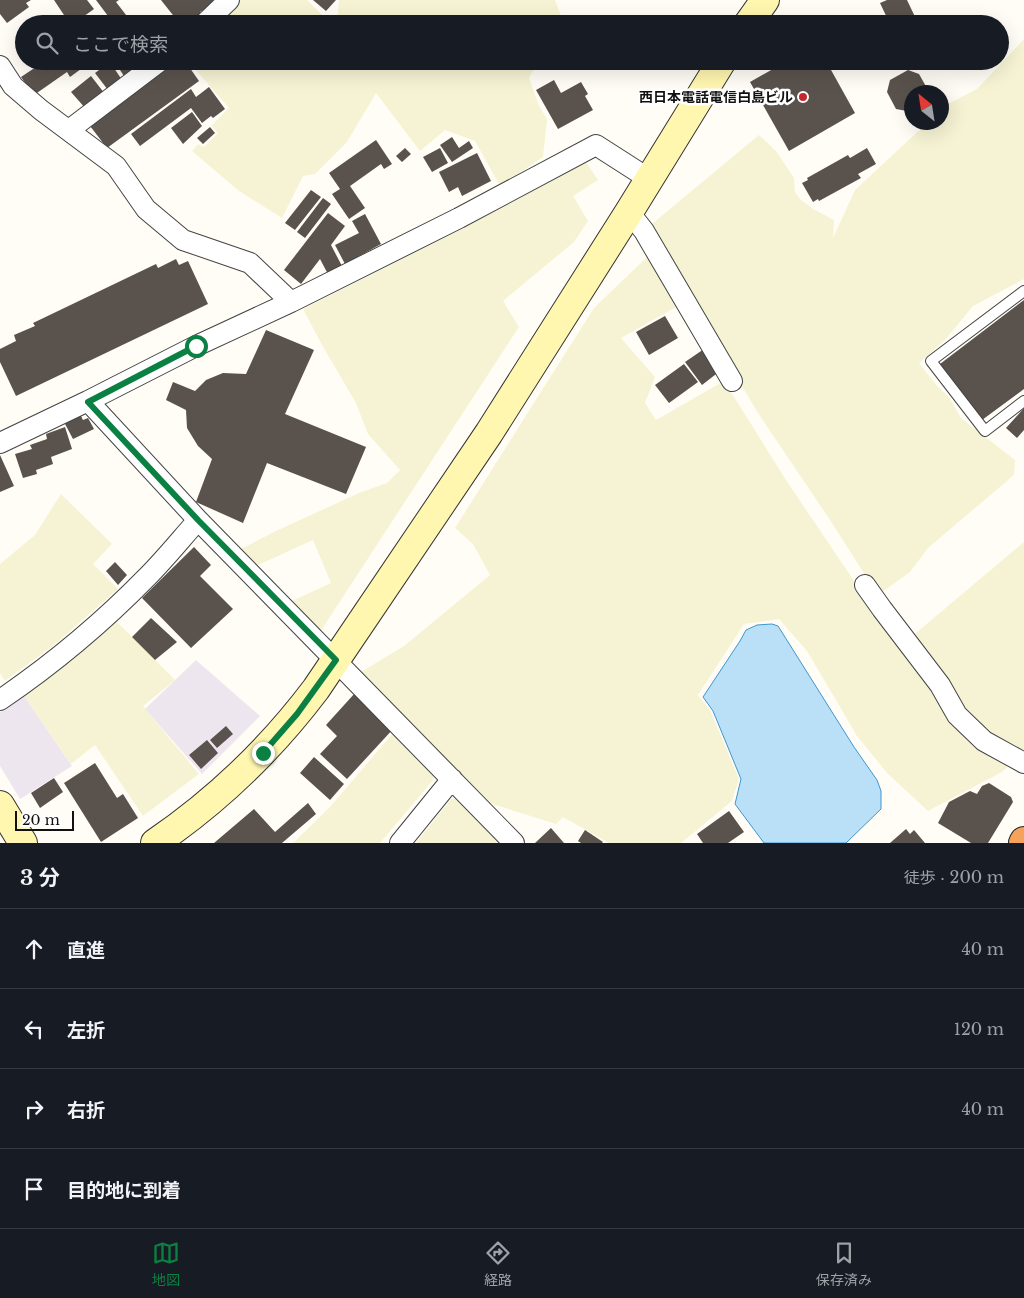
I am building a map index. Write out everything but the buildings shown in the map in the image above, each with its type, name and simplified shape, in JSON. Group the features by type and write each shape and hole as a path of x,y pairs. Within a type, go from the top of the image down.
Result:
{"street":[{"path":"213,15 229,0"},
{"path":"754,15 765,0"},
{"path":"0,66 13,86 41,110 116,166 146,209 183,240 250,263 291,302"},
{"path":"69,130 148,70"},
{"path":"155,843 191,817 251,766 289,724 336,660 489,433 716,70"},
{"path":"2,438 88,402 196,346 291,302 459,218 596,145 649,179"},
{"path":"629,212 644,231 732,381"},
{"path":"88,402 198,520 514,843"},
{"path":"0,700 49,665 86,635 148,576 198,520"},
{"path":"866,585 940,685 957,714 984,741 1024,763"},
{"path":"400,843 452,779"},
{"path":"0,805 24,843"}],"lane":[{"path":"1024,291 931,361 985,431 1024,401"}],"shaded area":[{"path":"238,0 307,0 322,15 222,15"},
{"path":"339,0 555,0 561,15 338,15"},
{"path":"1024,39 1024,279 973,306 945,340 919,363 937,386 949,397 961,418 1015,460 1014,475 928,548 910,572 878,595 758,413 647,228 759,135 776,151 794,178 795,192 800,199 813,209 834,220 833,238 855,190 919,130 949,130 949,103 977,89 995,70 1009,70 1009,55"},
{"path":"196,70 533,70 529,78 539,106 547,119 543,157 500,186 475,141 445,130 420,151 376,93 347,142 315,174 303,176 282,218 239,191 192,151 198,144 204,147 218,133 211,126 229,108"},
{"path":"586,162 598,180 573,196 588,221 574,242 503,301 519,327 320,632 292,601 331,583 313,540 256,566 241,549 359,493 387,483 400,470 368,434 356,403 303,309 462,229"},
{"path":"648,256 678,306 621,338 655,377 645,403 656,420 724,381 786,480 881,621 1010,764 1002,772 928,811 887,773 857,736 807,651 779,619 744,624 698,695 710,710 739,779 732,801 681,843 609,843 563,817 556,824 486,802 361,672 404,646 490,575 473,544 455,528 594,308"},
{"path":"61,494 112,544 93,564 118,589 54,645 5,681 0,673 0,564 35,535"},
{"path":"1024,542 1024,754 990,736 967,716 910,638"},
{"path":"116,621 175,680 143,706 199,774 143,816 95,745 71,764 23,694"},
{"path":"196,660 260,716 202,774 145,709"},
{"path":"23,694 72,766 20,799 0,766 0,712"},
{"path":"394,732 433,770 433,780 380,843 293,843 330,807"},
{"path":"459,798 503,843 416,843 451,799"}],"water":[{"path":"772,624 778,626 854,747 877,780 881,791 881,809 846,843 764,843 735,804 741,779 713,711 703,697 746,630 757,625"}],"place":[{"name":"西日本電話電信白島ビル","path":"803,97"}],"route":[{"path":"196,346 88,402 198,520 336,660 297,714 263,753"}]}
